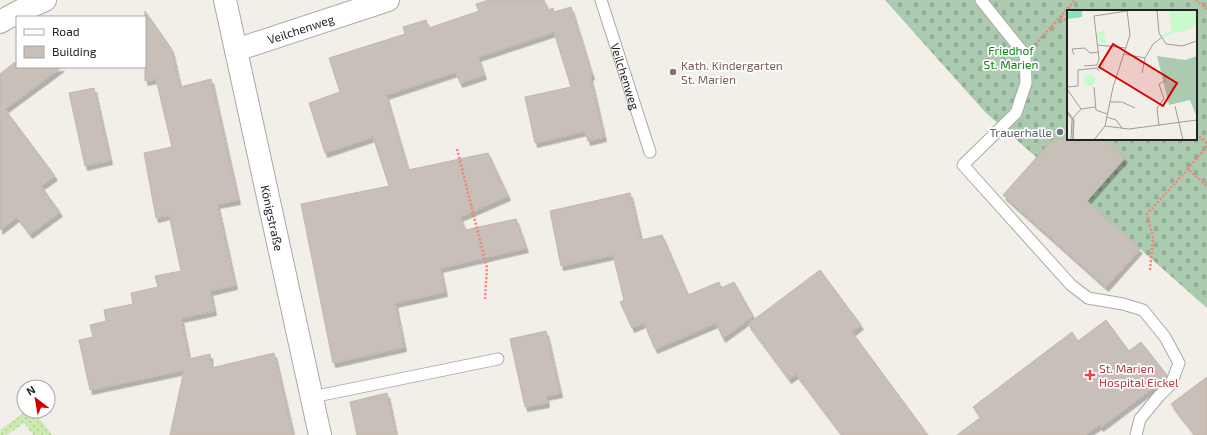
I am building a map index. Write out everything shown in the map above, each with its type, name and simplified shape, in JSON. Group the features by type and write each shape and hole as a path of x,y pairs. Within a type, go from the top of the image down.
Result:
{"street":[{"path":"0,22 45,0"},
{"name":"Königstraße","path":"226,0 320,435"},
{"name":"Veilchenweg","path":"236,50 388,0"}],"lane":[{"name":"Veilchenweg","path":"601,0 650,152"},
{"path":"981,0 1025,56 1026,83 1016,113 963,165 1070,285 1088,298 1123,304 1143,310 1165,337 1179,363 1171,384 1140,419 1136,435"},
{"path":"312,397 498,359"}],"path":[{"path":"1025,56 1075,0"},
{"path":"1196,0 1207,9"},
{"path":"1061,16 1067,21"},
{"path":"1150,270 1154,237 1147,214 1188,169 1207,145 1197,135"},
{"path":"457,149 487,268 485,299"},
{"path":"1188,169 1207,186"}],"green space":[{"name":"Friedhof St. Marien","path":"885,0 1207,0 1207,308 985,112"},
{"path":"16,418 40,419 52,435 33,435 24,423 7,435 0,435 0,430"}],"building":[{"path":"489,0 544,0 548,10 553,8 554,12 571,7 592,75 590,76 604,137 588,141 585,131 535,143 525,97 571,87 554,32 478,57 484,75 460,83 456,72 386,95 408,170 488,153 508,196 460,217 465,230 516,219 526,248 440,268 445,292 395,303 404,347 333,363 301,204 389,186 373,137 325,153 309,103 340,92 329,58 405,34 403,27 426,20 429,28 479,11 476,4"},
{"path":"145,11 171,48 180,87 211,79 238,200 217,204 235,285 210,291 214,311 181,318 189,359 210,354 211,368 274,353 293,435 170,435 184,370 90,390 79,340 93,337 90,325 106,321 104,310 133,304 131,293 158,287 155,276 181,271 169,215 156,218 144,153 172,147 156,79 145,81"},
{"path":"15,62 16,68 61,68 5,109 55,176 41,186 60,212 30,234 17,217 0,230 0,74"},
{"path":"94,88 110,160 85,166 69,93"},
{"path":"1053,139 1105,140 1125,158 1087,201 1140,249 1106,287 1003,195"},
{"path":"630,193 641,240 662,235 688,295 719,282 721,288 734,282 753,316 723,338 716,323 655,349 644,323 632,328 620,302 624,300 613,255 561,266 550,211"},
{"path":"820,270 861,325 852,332 928,435 842,435 796,374 789,379 748,324"},
{"name":"St. Marien Hospital Eickel","path":"1106,320 1129,351 1141,342 1167,375 1166,378 1101,427 1099,425 1085,435 957,435 981,417 973,407 1072,332 1078,341"},
{"path":"546,331 560,393 546,396 547,403 525,407 510,339"},
{"path":"1207,377 1207,435 1195,435 1171,404"},
{"path":"387,393 396,435 357,435 350,402"}],"place":[{"name":"Kath. Kindergarten St. Marien","path":"673,72"},
{"name":"Trauerhalle","path":"1060,132"},
{"name":"St. Marien Hospital Eickel","path":"1090,375"}]}
